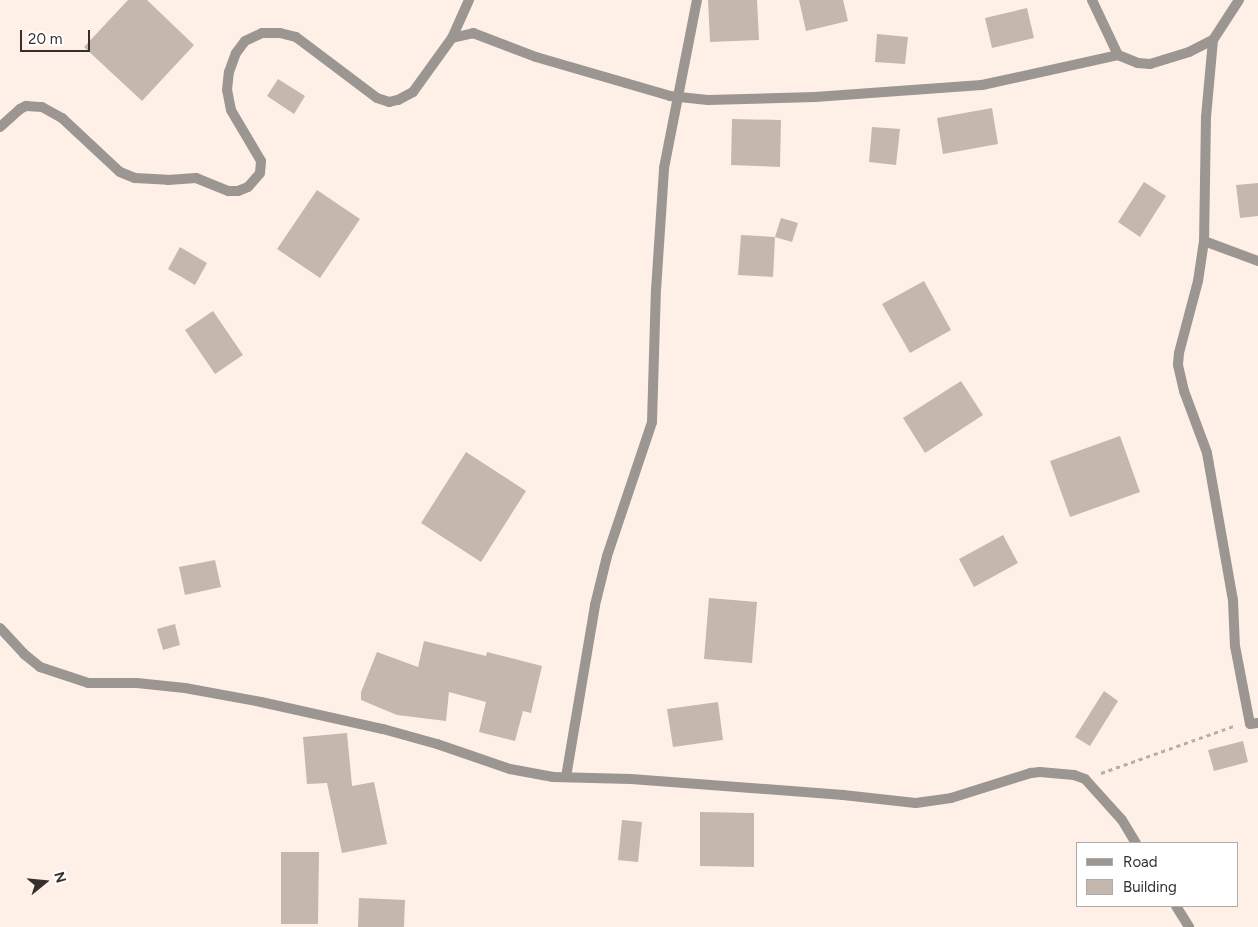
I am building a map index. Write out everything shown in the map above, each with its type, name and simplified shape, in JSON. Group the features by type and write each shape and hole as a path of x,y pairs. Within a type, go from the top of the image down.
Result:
{"street":[{"path":"0,127 20,108 26,106 42,107 62,118 120,172 135,178 168,180 196,178 228,191 238,191 248,186 260,173 261,160 231,110 227,90 229,72 236,53 245,40 262,33 280,33 296,37 377,98 389,102 398,100 413,92 452,38 469,0"},
{"path":"566,776 594,605 607,556 652,422 656,290 664,168 697,0"},
{"path":"1092,0 1118,55"},
{"path":"1239,0 1213,40 1206,117 1204,241 1198,281 1179,353 1178,365 1184,391 1207,453 1212,475 1215,508 1232,601 1235,646 1254,723"},
{"path":"452,38 473,33 536,57 678,98 708,100 815,97 982,85 1118,55 1138,63 1150,64 1189,52 1213,40"},
{"path":"1204,241 1258,261"},
{"path":"0,628 24,654 40,667 88,683 136,683 185,688 261,702 383,729 437,744 510,770 553,777 566,776 843,795 916,804 951,798 1020,776 1040,772 1074,775 1085,779 1122,820 1135,842"},
{"path":"1177,907 1189,927"}],"path":[{"path":"1085,779 1216,731 1254,723"}],"building":[{"path":"128,0 147,0 194,45 142,101 84,47"},
{"path":"708,0 757,0 759,40 710,42"},
{"path":"799,0 843,0 848,21 806,31"},
{"path":"1027,8 1034,38 992,48 985,18"},
{"path":"877,34 908,37 905,64 875,62"},
{"path":"278,79 305,96 294,114 267,96"},
{"path":"992,108 998,144 943,154 937,118"},
{"path":"732,119 781,120 780,167 731,165"},
{"path":"872,127 900,129 896,165 869,162"},
{"path":"1144,182 1166,196 1140,237 1118,222"},
{"path":"1258,183 1258,216 1240,218 1236,185"},
{"path":"317,190 360,219 320,278 277,249"},
{"path":"781,218 798,223 792,242 775,237"},
{"path":"741,235 775,237 773,277 738,275"},
{"path":"180,247 207,263 195,285 168,269"},
{"path":"924,281 951,330 910,353 882,304"},
{"path":"213,311 243,355 215,374 185,330"},
{"path":"961,381 983,415 925,453 903,418"},
{"path":"1120,436 1140,492 1070,517 1050,461"},
{"path":"466,452 526,491 481,562 421,523"},
{"path":"1003,535 1018,563 974,587 959,559"},
{"path":"215,560 221,587 185,595 179,567"},
{"path":"709,598 757,602 752,663 704,659"},
{"path":"175,624 180,645 163,650 157,629"},
{"path":"424,641 486,656 487,652 542,666 531,713 523,711 515,741 479,732 486,702 449,692 446,721 397,715 361,700 361,692 377,652 418,667"},
{"path":"1104,691 1118,701 1090,746 1075,737"},
{"path":"718,702 723,740 673,747 667,709"},
{"path":"347,733 352,786 374,782 387,844 342,853 327,783 307,784 303,737"},
{"path":"1243,741 1248,762 1214,771 1208,750"},
{"path":"700,812 754,813 754,867 700,866"},
{"path":"622,820 642,822 638,862 618,860"},
{"path":"281,852 319,852 318,924 281,924"},
{"path":"359,898 405,900 404,927 358,927"}]}
